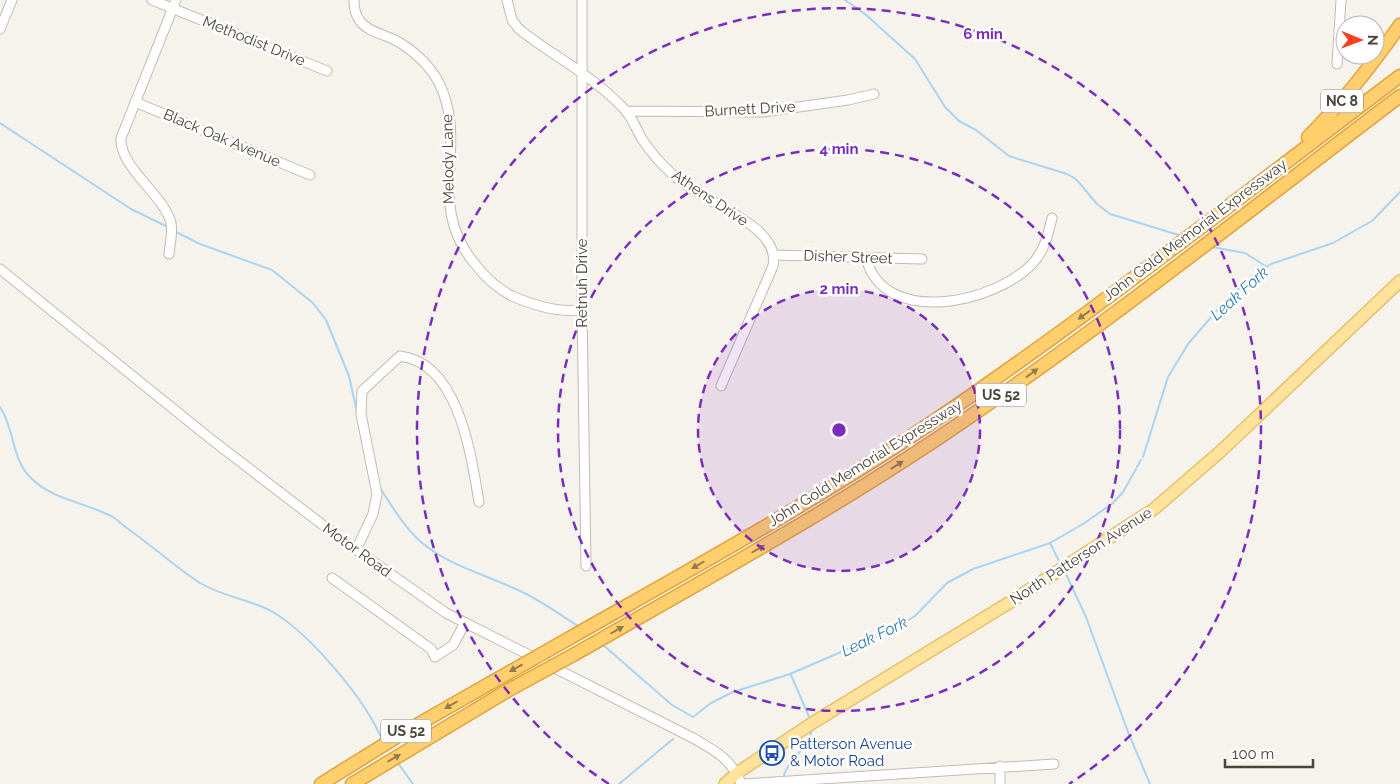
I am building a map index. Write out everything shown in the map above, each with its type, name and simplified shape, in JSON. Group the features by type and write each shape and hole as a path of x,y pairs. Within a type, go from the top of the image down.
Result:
{"highway":[{"name":"NC 8","path":"1276,169 1332,113 1371,66 1400,25"},
{"name":"John Gold Memorial Expressway","path":"321,784 403,733 829,488 936,420 1074,322 1400,76"},
{"name":"John Gold Memorial Expressway","path":"352,784 507,691 807,521 962,422 1089,331 1400,96"}],"main road":[{"name":"North Patterson Avenue","path":"725,784 741,780 814,722 1019,596 1154,509 1221,451 1400,281"}],"street":[{"path":"0,29 12,0"},
{"name":"Methodist Drive","path":"152,0 174,4 327,71"},
{"name":"Melody Lane","path":"354,0 356,16 361,23 405,46 426,65 439,83 450,115 448,190 450,216 458,239 473,262 500,288 518,298 552,308 582,309"},
{"name":"Athens Drive","path":"507,0 512,20 519,29 582,75 626,111 652,152 671,173 752,225 763,237 774,255"},
{"name":"Retnuh Drive","path":"582,0 582,309 586,566"},
{"path":"1340,15 1341,0"},
{"path":"169,254 171,223 162,206 132,166 120,144 174,4"},
{"name":"Burnett Drive","path":"626,111 764,112 848,100 874,94"},
{"name":"Black Oak Avenue","path":"135,102 310,175"},
{"path":"866,258 868,269 880,284 896,295 927,302 965,299 1003,285 1018,276 1034,262 1047,240 1052,218"},
{"path":"721,386 773,266 774,255"},
{"name":"Disher Street","path":"774,255 922,259"},
{"name":"Motor Road","path":"0,269 212,440 356,550 446,613 693,738 722,756 741,780"},
{"path":"356,550 373,514 377,494 361,414 362,390 400,356 410,357 422,364 434,374 454,401 470,453 479,502"},
{"path":"332,578 431,649 435,657 453,646 465,623"},
{"path":"741,780 1054,764"},
{"path":"1000,766 1000,784"}],"waterway":[{"path":"845,0 865,14 915,59 945,107 959,121 976,130 1009,156 1067,174 1076,179 1097,204 1110,214 1182,236"},
{"path":"0,123 131,209 168,227"},
{"name":"Leak Fork","path":"1143,457 1168,377 1188,344 1219,308 1251,277 1271,264 1333,243 1372,221 1400,192"},
{"path":"176,232 200,244 272,270 313,303 326,320 349,376 357,412"},
{"path":"1212,247 1245,253 1267,267"},
{"path":"0,407 5,416 20,462 31,478 39,485 59,496 113,517 181,570 209,588 255,604 273,612 288,622 336,670 364,706 382,740"},
{"name":"Leak Fork","path":"1137,467 1141,460"},
{"name":"Leak Fork","path":"602,644 672,705 693,717 711,703 733,692 790,674 892,630 915,616 947,583 973,569 1050,543 1083,524 1113,503 1123,492 1136,469"},
{"path":"380,488 409,530 432,550 456,564 527,595 578,626"},
{"path":"1050,543 1061,565"},
{"path":"1065,572 1086,617 1128,732 1150,784"},
{"path":"791,675 810,719"},
{"path":"783,779 785,772 807,742 812,728"},
{"name":"Leak Fork","path":"619,784 673,739"},
{"path":"398,763 413,784"}],"place":[{"name":"Patterson Avenue & Motor Road","path":"772,753"}]}
